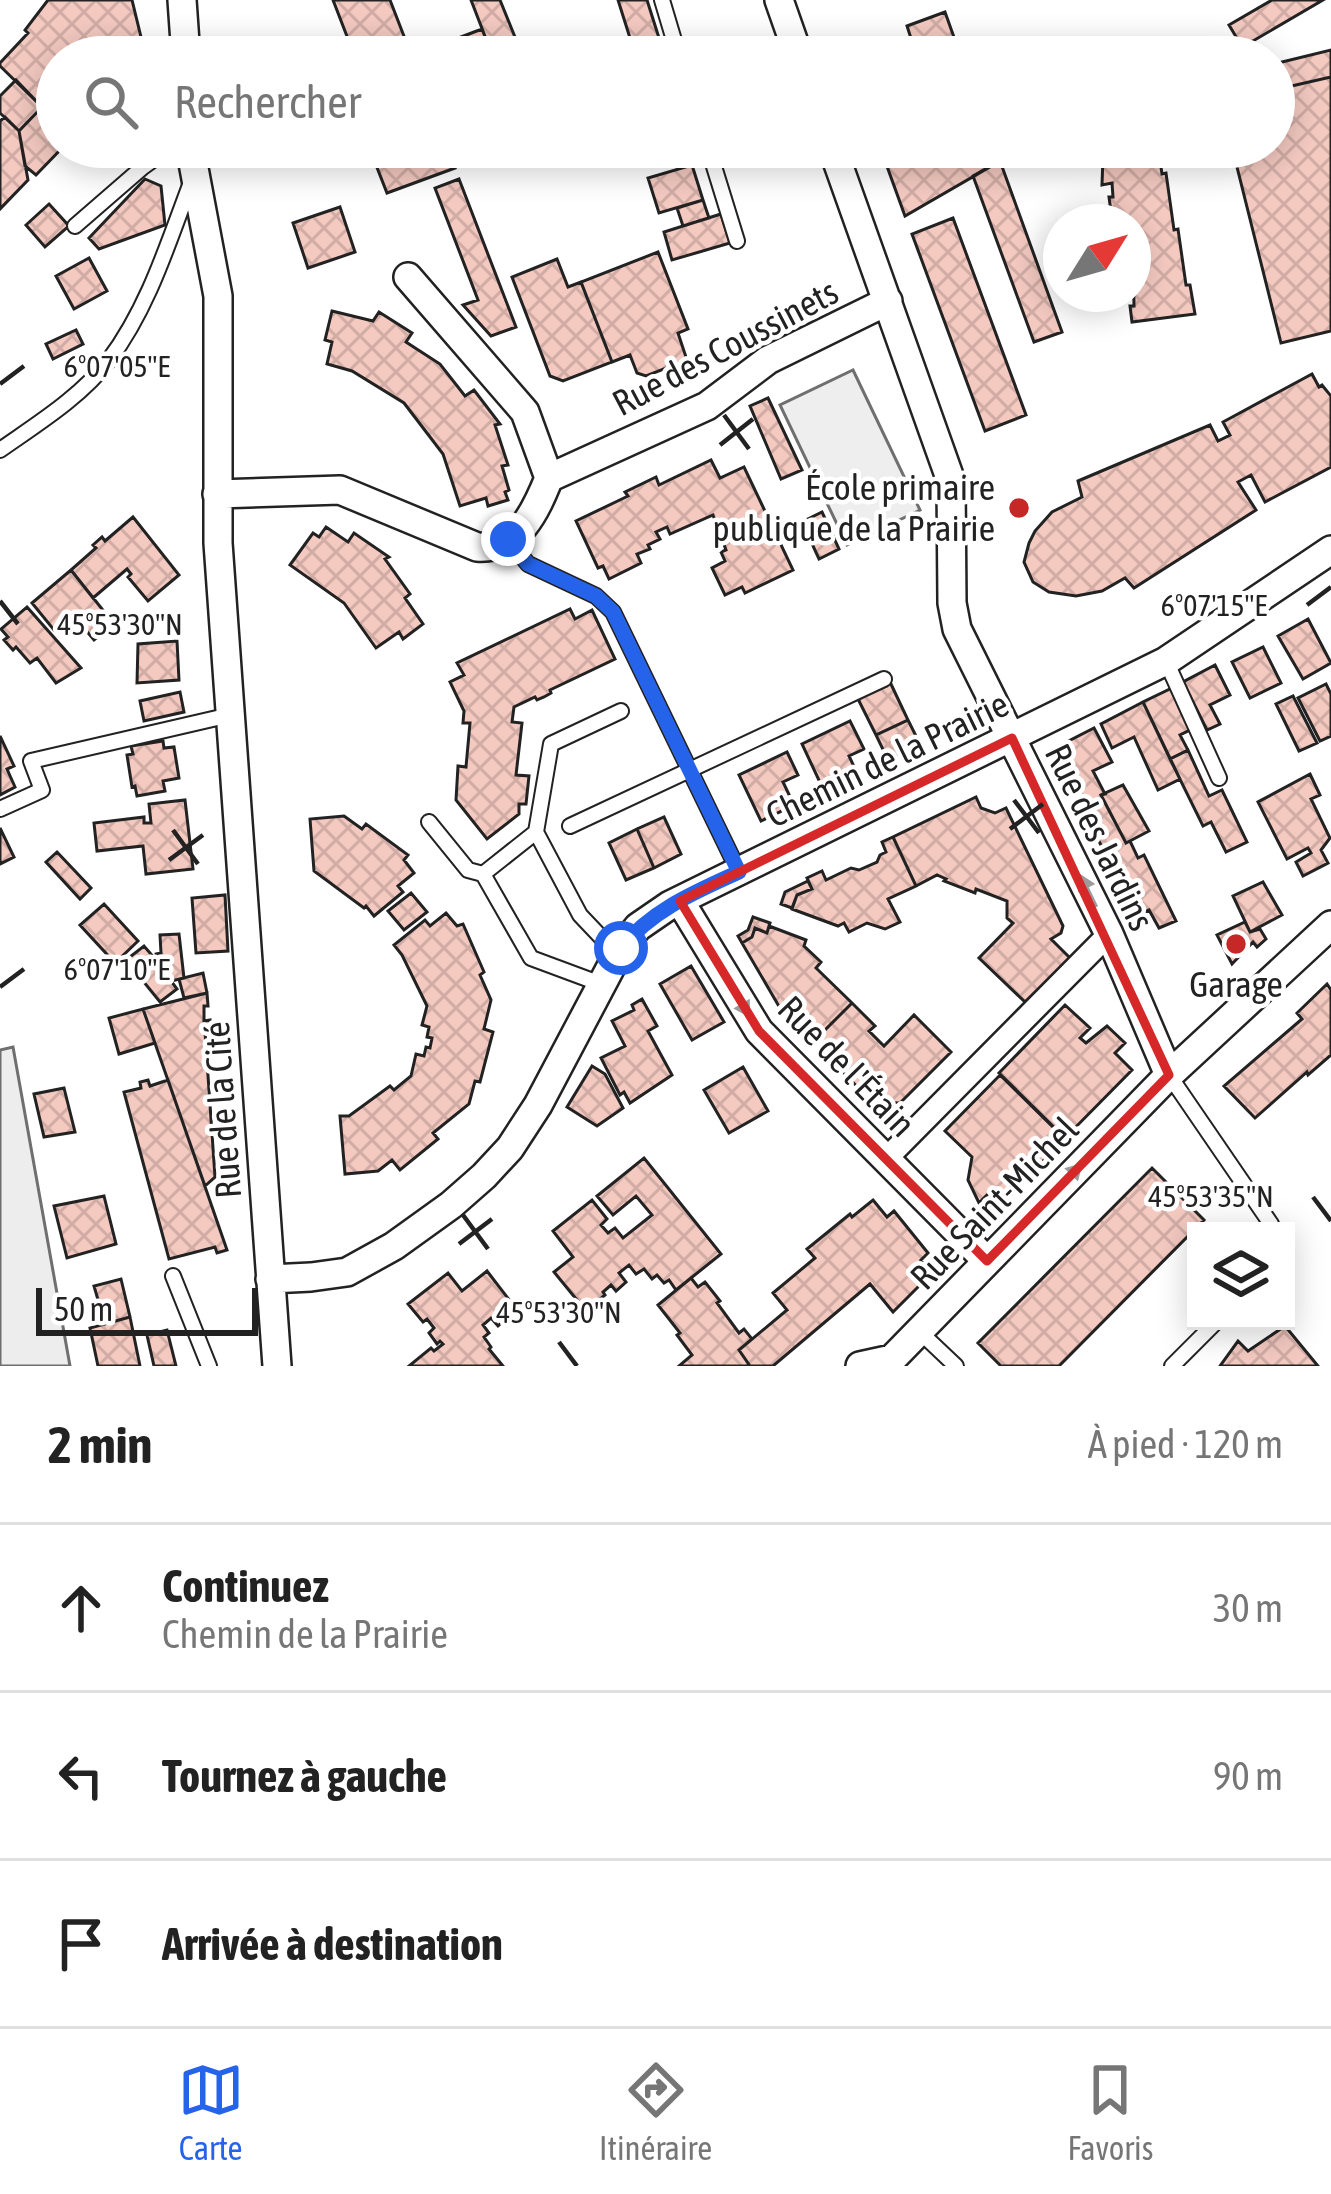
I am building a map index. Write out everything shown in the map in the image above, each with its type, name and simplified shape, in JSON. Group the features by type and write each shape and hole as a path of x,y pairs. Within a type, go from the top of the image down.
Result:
{"street":[{"path":"182,0 184,36"},
{"path":"779,0 792,36"},
{"name":"Rue de la Cité","path":"193,168 218,296 217,494 270,1279"},
{"name":"Rue des Jardins","path":"840,168 951,481 952,603 957,629 1109,934 1169,1075"},
{"path":"217,494 340,490 487,548 508,539 528,522 549,478 525,412 408,277"},
{"name":"Rue des Coussinets","path":"549,478 707,406 768,360 888,301"},
{"name":"Chemin de la Prairie","path":"270,1279 347,1271 394,1246 484,1176 538,1105 617,954 638,927 680,901 1166,662 1331,550"},
{"name":"Rue de l'Étain","path":"680,901 759,1031 987,1261"},
{"path":"1169,1075 1331,925"},
{"path":"886,1159 1109,934"},
{"name":"Rue Saint-Michel","path":"860,1366 892,1358 1169,1075"},
{"path":"270,1279 277,1366"}],"lane":[{"path":"662,0 673,36"},
{"path":"75,226 142,168"},
{"path":"0,450 81,389 108,362 154,279 190,168"},
{"path":"714,168 737,241"},
{"path":"508,539 528,564 596,596 613,612 739,872"},
{"path":"1166,662 1219,778"},
{"path":"570,826 884,680"},
{"path":"617,954 580,915 536,832 551,744 621,710"},
{"path":"0,809 42,790 31,761 230,715"},
{"path":"429,823 468,870 483,874 531,958 601,984"},
{"path":"483,874 536,832"},
{"path":"1169,1075 1270,1222"},
{"path":"173,1276 209,1366"},
{"path":"1172,1366 1208,1330"},
{"path":"919,1331 956,1366"}],"highlighted area":[{"path":"1012,738 1169,1075 987,1261 759,1031 680,901"}],"shaded area":[{"path":"853,370 920,510 847,545 780,405"},
{"path":"13,1047 70,1366 0,1366 0,1050"}],"building":[{"path":"48,0 132,0 141,36 36,36 36,101 0,66 28,33 25,30"},
{"path":"333,0 390,0 404,36 347,36"},
{"path":"471,0 500,0 515,36 485,36"},
{"path":"618,0 647,0 658,36 629,36"},
{"path":"1272,0 1323,0 1262,36 1236,36 1229,25"},
{"path":"945,12 954,36 910,36 907,26"},
{"path":"1331,50 1331,77 1295,85 1295,59"},
{"path":"1331,77 1331,331 1281,343 1237,168 1295,168 1295,85"},
{"path":"16,80 36,101 36,113 19,131 0,113 0,96"},
{"path":"36,113 36,168 43,168 36,175 25,166 19,131"},
{"path":"5,117 19,131 28,180 0,209 0,121"},
{"path":"377,168 455,168 387,193"},
{"path":"693,168 703,200 659,213 648,178"},
{"path":"888,168 988,168 905,216"},
{"path":"987,168 1003,168 1043,280 1043,312 1055,312 1062,332 1034,342 973,176"},
{"path":"1103,168 1161,168 1166,173 1174,230 1178,229 1195,314 1132,322 1131,312 1151,312 1151,204 1110,204 1112,183 1102,185"},
{"path":"145,179 161,186 165,225 99,249 89,238"},
{"path":"459,179 516,327 491,336 463,305 478,300 435,188"},
{"path":"703,200 709,218 683,226 677,208"},
{"path":"49,204 69,226 45,247 26,225"},
{"path":"340,207 355,252 308,268 293,223"},
{"path":"721,214 730,243 672,260 664,232"},
{"path":"953,218 1026,415 985,431 912,234"},
{"path":"658,252 688,329 678,333 687,360 646,376 637,373 630,355 612,362 581,282"},
{"path":"89,258 107,291 74,309 56,276"},
{"path":"557,259 568,287 581,282 612,362 563,381 550,376 512,277"},
{"path":"332,311 373,321 379,312 412,333 406,342 440,364 465,396 474,390 500,424 495,425 508,465 502,466 508,500 488,506 486,498 460,506 443,454 404,403 352,371 327,364 332,342 325,340"},
{"path":"76,330 83,344 53,359 46,344"},
{"path":"1312,374 1331,396 1331,467 1265,502 1251,475 1238,482 1256,510 1134,588 1125,578 1102,591 1076,596 1049,592 1033,582 1024,562 1029,543 1052,512 1082,497 1078,481 1210,425 1218,441 1230,435 1223,422"},
{"path":"768,398 802,470 781,479 750,406"},
{"path":"711,460 720,478 744,467 793,570 745,593 742,587 725,595 712,568 725,561 721,552 726,550 713,515 670,534 667,527 656,532 660,539 637,554 641,563 609,579 603,566 598,568 576,521 656,477 659,485"},
{"path":"822,512 839,549 819,559 802,522"},
{"path":"133,517 179,575 148,601 127,569 93,598 71,570 102,537 105,541"},
{"path":"326,527 348,542 354,533 389,557 385,559 410,594 405,598 423,624 403,639 399,632 376,648 344,603 290,565 313,533 319,537"},
{"path":"71,570 114,624 94,640 73,615 54,630 32,603"},
{"path":"27,607 81,668 56,683 37,658 30,663 4,640 8,637 1,629"},
{"path":"570,609 575,619 592,610 615,659 544,697 514,707 512,722 522,723 516,775 529,776 526,804 519,804 519,814 487,839 456,800 458,766 466,767 470,723 463,723 464,711 450,682 464,675 457,663"},
{"path":"1308,619 1331,663 1303,679 1278,636"},
{"path":"177,641 179,680 137,683 138,644"},
{"path":"1263,647 1281,683 1250,698 1232,662"},
{"path":"1215,665 1230,695 1210,705 1220,724 1207,730 1183,682"},
{"path":"890,682 908,720 876,735 857,697"},
{"path":"1326,684 1331,694 1331,736 1320,741 1298,698"},
{"path":"1172,688 1192,729 1180,735 1188,750 1170,759 1143,702"},
{"path":"180,692 184,712 144,721 140,701"},
{"path":"1293,696 1317,743 1299,751 1276,704"},
{"path":"1143,702 1180,779 1158,790 1134,737 1112,748 1101,724"},
{"path":"908,720 920,744 888,760 876,735"},
{"path":"850,721 864,749 849,756 858,775 824,791 802,744"},
{"path":"1094,728 1112,762 1093,771 1103,799 1083,808 1055,748"},
{"path":"0,736 14,766 7,769 15,787 0,795"},
{"path":"163,741 164,748 174,747 179,778 163,781 165,791 137,796 127,755 133,754 131,746"},
{"path":"1188,750 1209,796 1222,790 1247,842 1226,852 1211,822 1203,826 1170,759"},
{"path":"787,752 798,775 783,782 794,805 761,821 739,775"},
{"path":"1310,774 1320,795 1311,799 1330,838 1321,850 1328,863 1303,876 1296,862 1311,853 1308,848 1287,859 1258,802"},
{"path":"1123,785 1149,831 1126,843 1101,795"},
{"path":"976,797 981,808 995,813 1006,808 1063,926 1051,939 1070,958 1025,1002 979,958 1013,923 1007,918 1007,901 976,889 975,893 937,875 916,886 893,837"},
{"path":"1103,799 1126,843 1130,841 1138,858 1144,855 1176,921 1159,928 1149,910 1135,916 1083,808"},
{"path":"185,800 193,869 146,874 143,846 97,851 94,823 144,817 144,823 151,823 149,804"},
{"path":"344,816 362,829 366,824 408,855 404,860 414,873 398,886 403,892 374,916 314,871 310,819"},
{"path":"664,817 681,854 654,868 637,829"},
{"path":"0,828 14,857 0,864"},
{"path":"637,829 654,868 626,880 609,843"},
{"path":"893,837 916,886 888,899 900,922 885,929 867,923 849,932 844,923 838,926 792,909 797,895 812,889 807,878 822,871 826,880 877,862 886,852 882,842"},
{"path":"57,852 91,888 80,899 46,862"},
{"path":"808,881 812,889 797,895 792,908 781,904 785,892"},
{"path":"1263,882 1282,915 1250,932 1233,896"},
{"path":"411,893 427,912 404,930 388,911"},
{"path":"225,895 228,951 196,953 192,898"},
{"path":"104,904 138,941 115,963 80,925"},
{"path":"446,913 457,926 463,924 491,1000 484,1029 493,1032 480,1082 475,1081 469,1104 433,1133 438,1139 400,1170 392,1160 378,1171 345,1174 340,1116 349,1116 390,1086 394,1090 411,1076 416,1054 424,1056 426,1047 430,1048 429,1027 422,1025 427,1006 394,945 425,920 430,926"},
{"path":"753,917 770,923 767,933 755,928 752,937 742,943 738,936 748,930"},
{"name":"Garage","path":"1245,922 1250,932 1260,929 1266,939 1257,947 1253,942 1232,964 1217,935"},
{"path":"769,926 806,940 804,946 821,962 816,968 852,1003 820,1035 788,1004 780,1008 742,943 752,937 755,928 767,933"},
{"path":"179,934 184,978 171,981 177,989 160,1002 126,960 144,946 156,960 161,953 160,935"},
{"path":"691,966 724,1022 692,1040 660,984"},
{"path":"203,973 207,993 184,998 179,979"},
{"path":"1327,984 1331,990 1331,1055 1255,1118 1224,1086 1302,1019 1297,1013"},
{"path":"207,993 204,1021 210,1020 210,1032 205,1032 215,1177 205,1186 143,1009"},
{"path":"642,999 657,1026 648,1031 672,1075 630,1103 624,1092 620,1095 601,1058 625,1046 612,1021 634,1010 632,1005"},
{"path":"852,1003 875,1026 869,1031 884,1046 914,1015 951,1052 900,1103 873,1102 827,1057 832,1052 819,1040 820,1035"},
{"path":"1065,1005 1090,1028 1080,1038 1086,1043 1107,1026 1125,1043 1115,1053 1132,1070 1065,1138 999,1073"},
{"path":"143,1009 155,1043 119,1054 109,1018"},
{"path":"592,1066 605,1074 623,1108 597,1126 567,1107"},
{"path":"743,1067 768,1111 729,1133 704,1090"},
{"path":"1000,1075 1065,1139 1011,1193 1000,1198 987,1195 979,1203 968,1180 972,1157 945,1131"},
{"path":"148,1080 150,1086 168,1080 227,1250 217,1253 215,1247 169,1259 124,1092 141,1088 140,1082"},
{"path":"64,1088 75,1132 44,1137 34,1094"},
{"path":"644,1158 721,1254 676,1290 669,1280 664,1283 657,1275 652,1279 644,1269 636,1274 629,1265 619,1273 626,1282 616,1291 611,1285 586,1311 554,1272 573,1257 553,1231 592,1200 607,1219 601,1225 608,1233 615,1228 623,1238 652,1215 636,1196 613,1215 597,1196"},
{"path":"1152,1168 1204,1220 1187,1222 1187,1237 1059,1366 1001,1366 978,1343"},
{"path":"104,1196 116,1244 67,1258 54,1206"},
{"path":"873,1200 887,1217 894,1211 928,1253 921,1260 932,1273 893,1312 870,1284 773,1366 750,1366 739,1350 787,1310 773,1293 815,1258 807,1249"},
{"path":"487,1271 517,1310 498,1326 491,1318 483,1325 489,1333 484,1337 489,1349 503,1366 409,1366 443,1344 437,1344 429,1333 434,1328 408,1304 448,1273 462,1291"},
{"path":"691,1278 698,1287 705,1282 739,1333 744,1329 752,1339 739,1350 750,1366 679,1366 692,1355 658,1305"},
{"path":"121,1279 130,1317 105,1324 94,1286"},
{"path":"130,1317 140,1366 98,1366 90,1328"},
{"path":"167,1330 176,1366 154,1366 147,1335"},
{"path":"1279,1330 1288,1330 1318,1366 1220,1366 1238,1341 1248,1351"}],"place":[{"name":"École primaire publique de la Prairie","path":"1019,508"},
{"name":"Garage","path":"1236,944"}],"route":[{"path":"508,539 528,564 596,596 613,612 739,872 670,905 638,927 621,948"}]}
